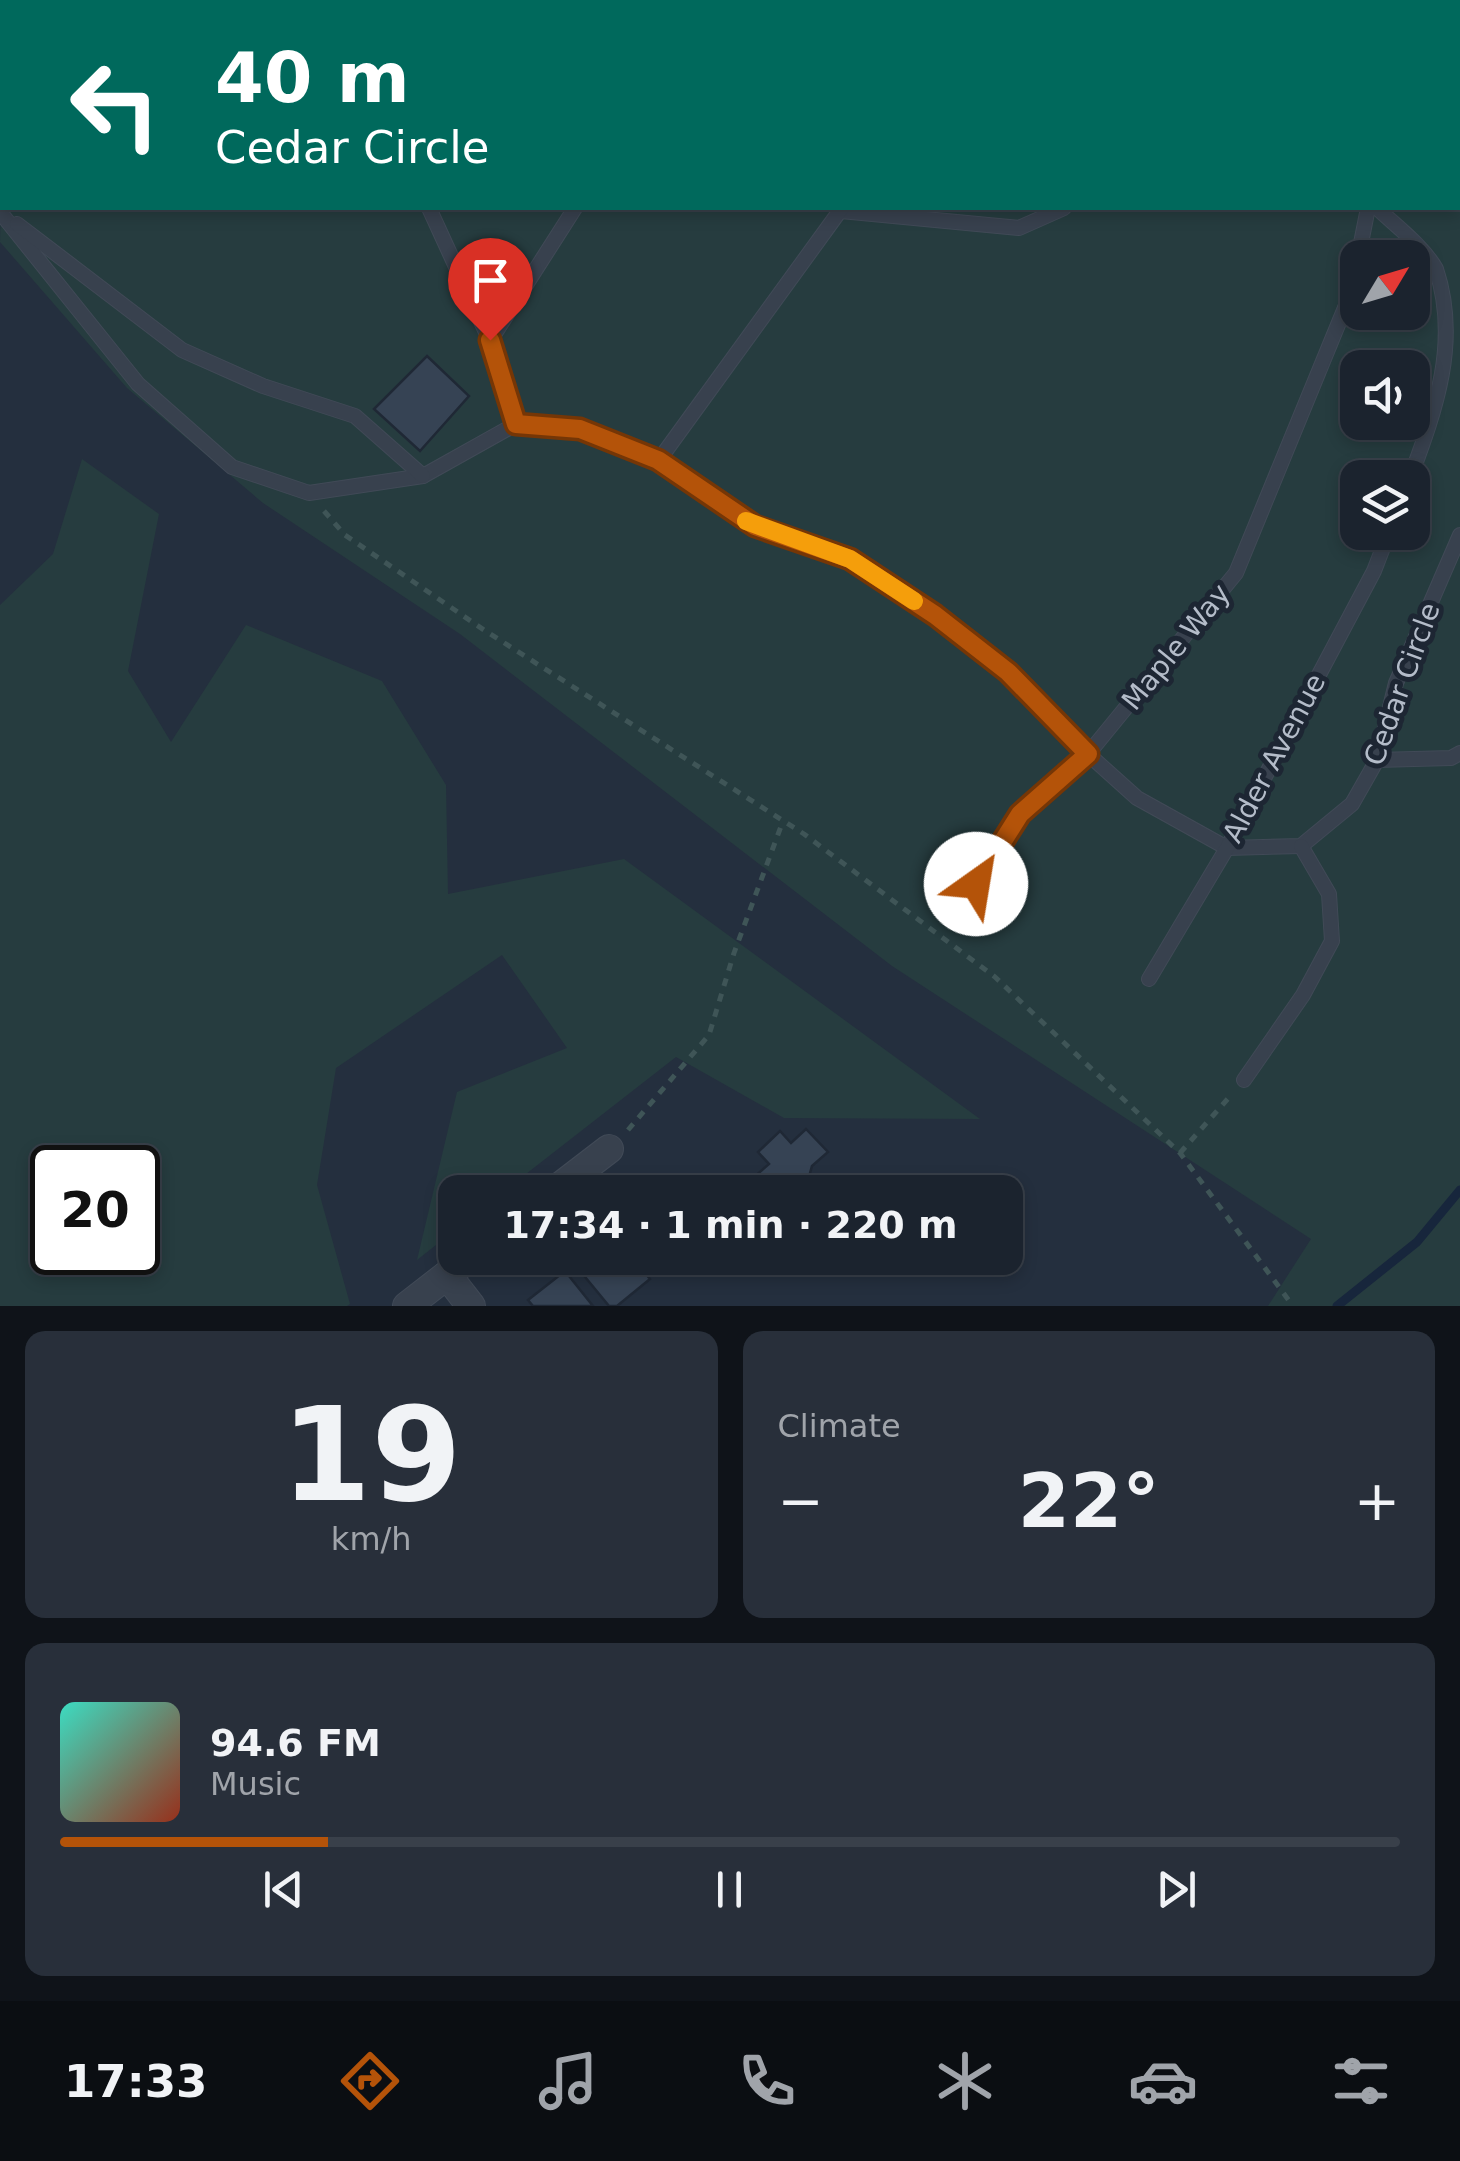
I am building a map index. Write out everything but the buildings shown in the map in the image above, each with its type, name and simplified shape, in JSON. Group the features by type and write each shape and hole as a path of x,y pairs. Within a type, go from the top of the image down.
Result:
{"street":[{"path":"574,1175 616,1142"},
{"path":"407,1306 447,1275"},
{"path":"461,1275 471,1306"}],"lane":[{"path":"430,210 490,340 516,424"},
{"path":"490,340 574,210"},
{"path":"658,460 841,210"},
{"path":"867,210 943,213 1020,228 1060,210"},
{"name":"Maple Way","path":"1362,240 1368,210"},
{"path":"1378,210 1436,268 1453,310 1454,361 1417,460"},
{"path":"0,211 182,350 262,386 355,416 423,476"},
{"path":"0,211 138,384 232,467 309,494 423,476 516,424 580,429 658,460 755,526 850,559 935,615 1008,672 1137,798 1227,848 1301,846 1329,894 1332,941 1302,995 1244,1080"},
{"name":"Maple Way","path":"976,884 1020,814 1088,754 1236,573 1340,320"},
{"name":"Cedar Circle","path":"1301,846 1352,804 1377,760 1396,684 1460,535"},
{"name":"Alder Avenue","path":"1149,978 1227,848 1382,550"},
{"path":"1377,760 1452,758 1460,752"}],"path":[{"path":"309,494 345,535 484,630 783,821 995,976 1180,1153 1293,1306"},
{"path":"616,1142 709,1035 734,953 783,821"},
{"path":"1180,1153 1244,1080"}],"green space":[{"path":"1,210 1460,210 1460,1306 1268,1306 1311,1239 892,966 460,634 263,503 127,388 0,242"},
{"path":"82,459 159,514 128,671 171,742 246,625 382,681 446,785 448,894 624,859 980,1119 784,1118 676,1057 525,1175 438,1175 438,1243 417,1260 457,1092 567,1048 502,955 336,1068 317,1185 350,1304 0,1306 0,605 53,554"}],"waterway":[{"path":"1337,1306 1417,1242 1460,1190"}],"slow traffic":[{"path":"746,521 850,559 914,601"}],"route":[{"path":"490,340 516,424 580,429 658,460 755,526 850,559 935,615 1008,672 1088,754 1020,814 976,884"}]}
